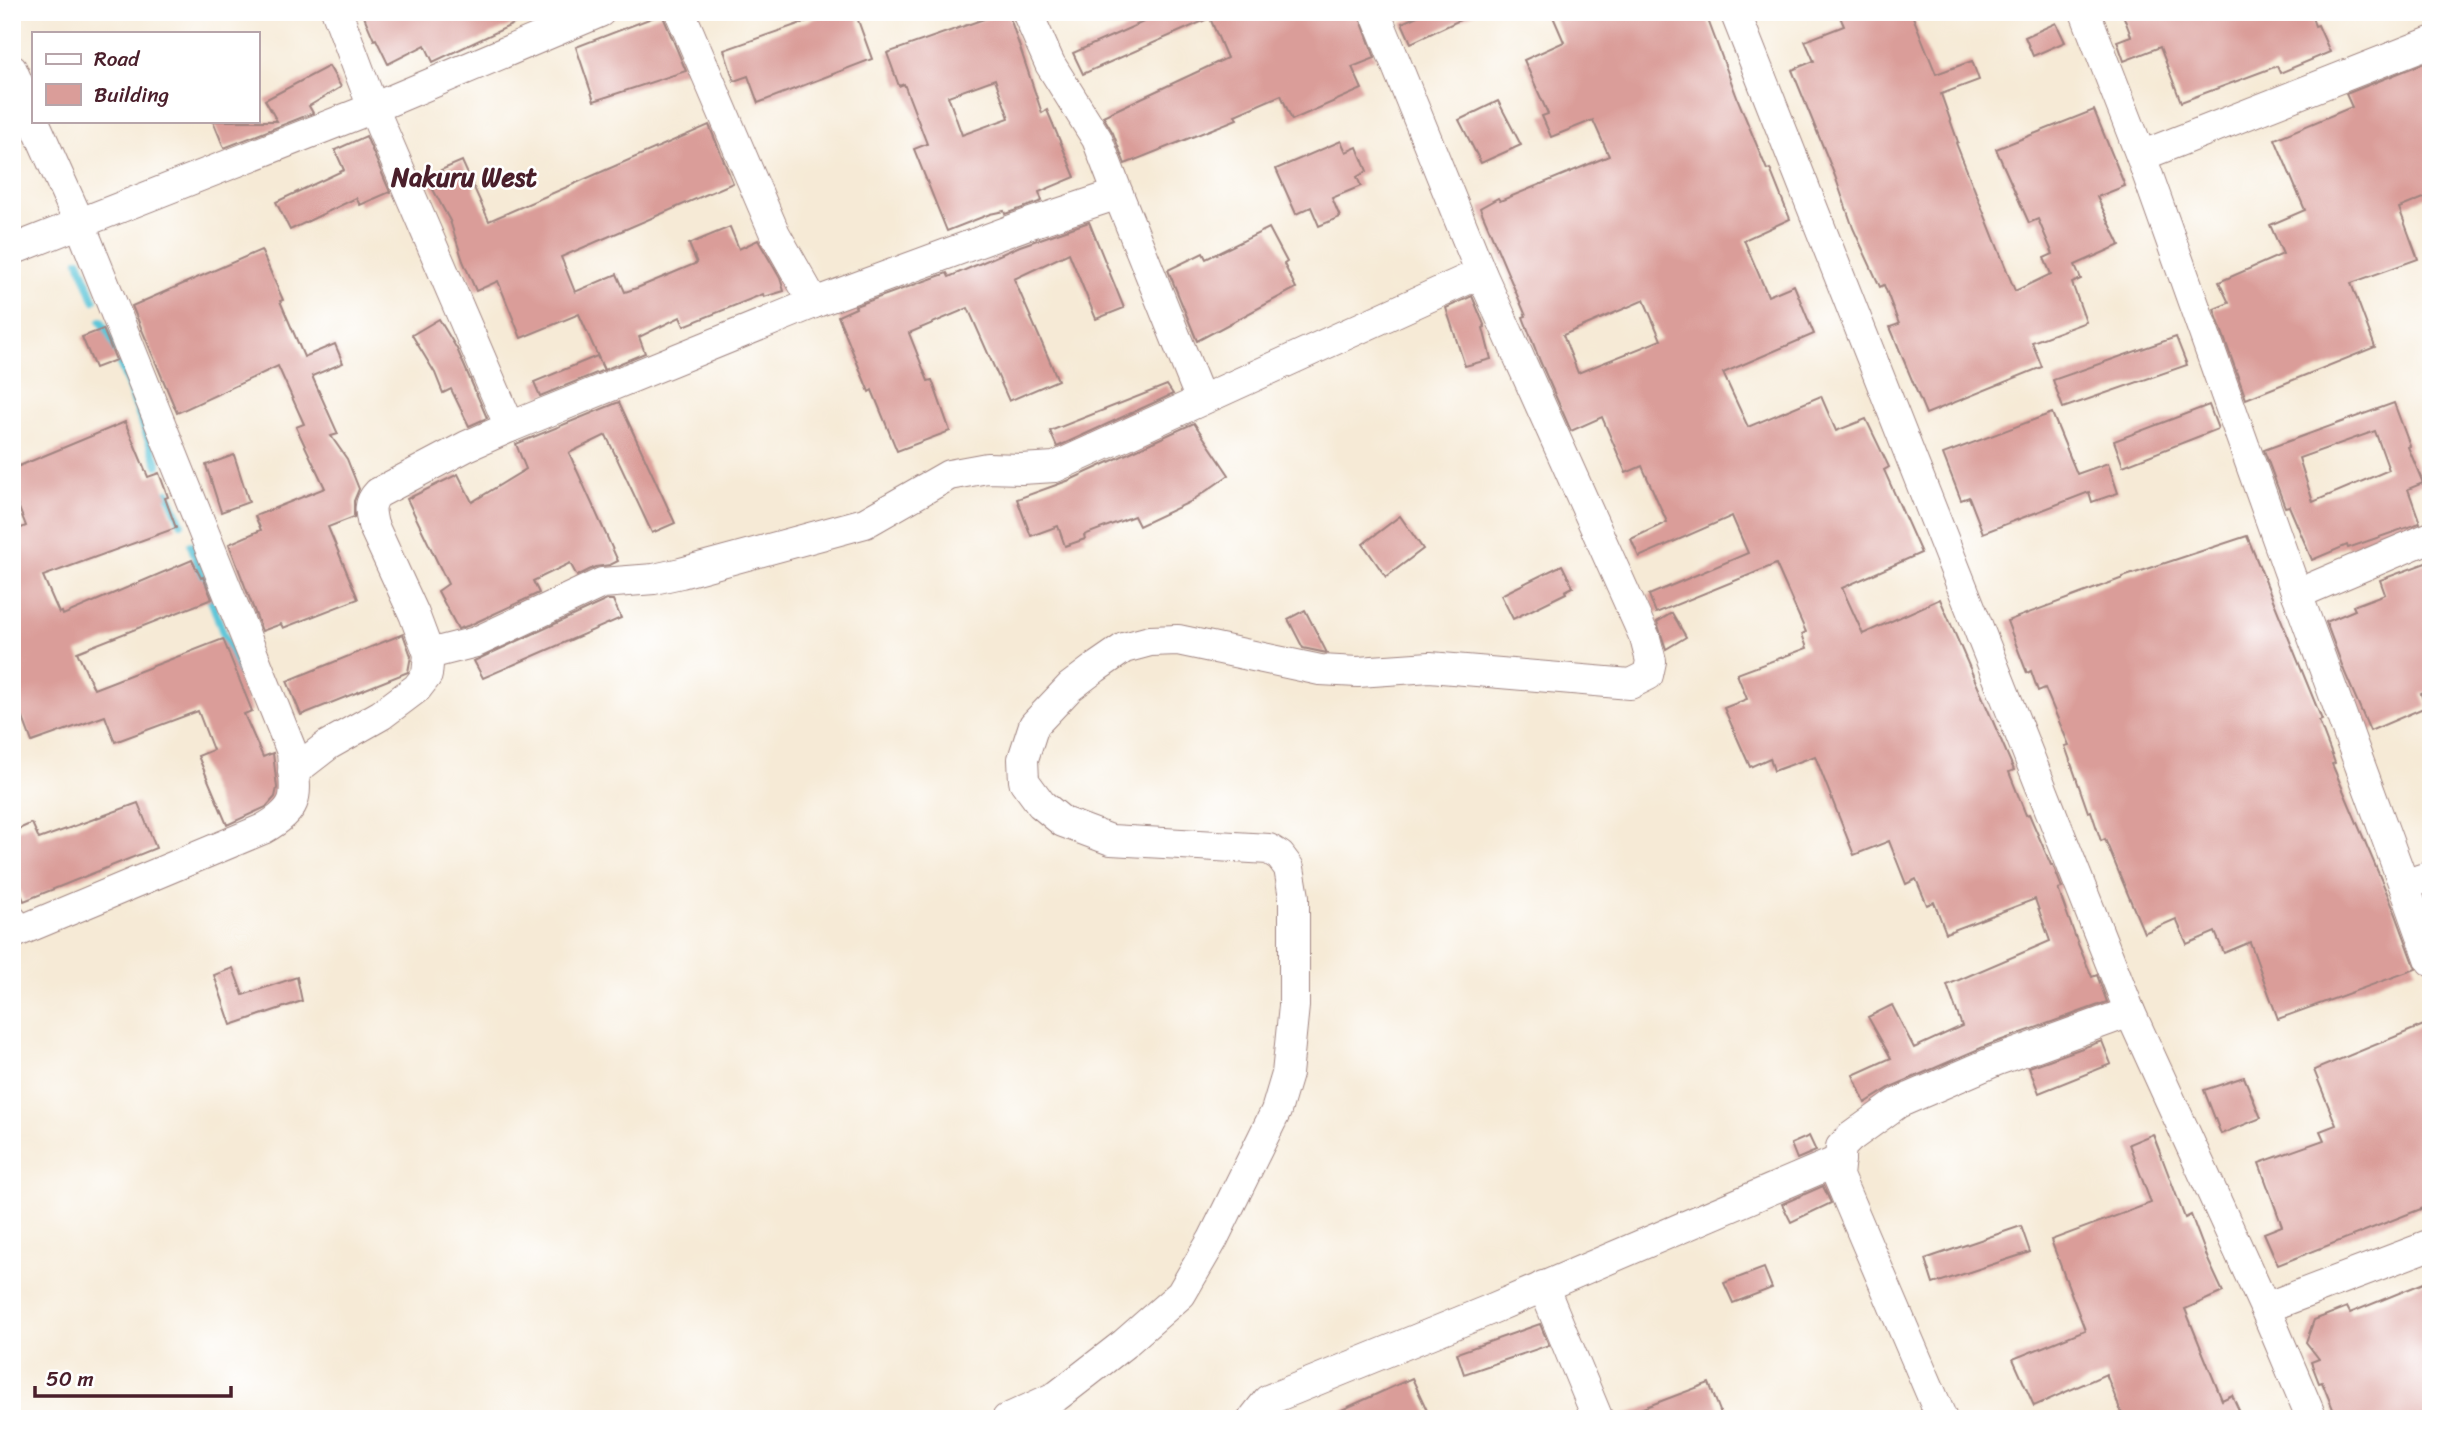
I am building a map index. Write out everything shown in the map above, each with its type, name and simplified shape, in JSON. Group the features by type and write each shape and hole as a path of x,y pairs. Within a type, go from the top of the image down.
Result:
{"street":[{"path":"337,12 373,108 510,427"},
{"path":"12,250 373,108 600,12"},
{"path":"680,12 775,234 814,303"},
{"path":"1027,12 1050,64 1097,139 1201,400"},
{"path":"1007,1419 1057,1396 1124,1344 1181,1294 1213,1239 1276,1111 1287,1074 1294,1006 1294,897 1290,868 1280,856 1269,849 1111,839 1063,822 1041,804 1024,781 1023,759 1034,725 1070,687 1095,668 1124,648 1150,641 1178,640 1320,670 1358,672 1430,667 1630,684 1648,675 1651,662 1646,638 1481,273 1375,12"},
{"path":"1735,12 2130,1012 2265,1308 2312,1419"},
{"path":"2085,12 2141,156 2297,594 2417,881 2431,961"},
{"path":"2141,156 2431,42"},
{"path":"12,71 32,115"},
{"path":"14,928 263,829 283,818 297,794 292,752 80,224 35,122"},
{"path":"293,772 328,745 381,715 417,688 427,675 429,654 414,614 373,525 370,511 372,499 378,493 467,446 510,427 814,303 1028,224 1118,194"},
{"path":"429,654 476,642 602,583 654,579 681,573 865,523 949,475 987,468 1055,467 1481,273"},
{"path":"2297,594 2431,537"},
{"path":"1942,1419 1838,1176 1841,1147 1898,1103 1995,1061 2130,1012"},
{"path":"1254,1419 1268,1400 1840,1160"},
{"path":"2265,1308 2431,1245"},
{"path":"1543,1286 1598,1419"}],"building":[{"path":"362,12 539,12 433,62 425,45 388,64"},
{"path":"833,12 855,12 872,59 758,103 748,76 734,81 724,50"},
{"path":"1008,12 1042,113 1047,110 1075,177 1039,192 1042,201 1005,214 1004,211 990,214 947,231 914,149 927,144 904,84 899,86 887,53","holes":["995,79 1009,118 962,135 948,96"]},
{"path":"1166,12 1358,12 1375,58 1352,67 1362,89 1292,120 1281,95 1235,115 1237,119 1125,164 1103,116 1227,58 1210,18 1083,74 1073,53"},
{"path":"1426,12 1477,12 1411,43 1402,23"},
{"path":"1551,12 1705,12 1738,100 1790,219 1744,240 1768,296 1794,285 1814,334 1723,373 1748,427 1821,396 1836,431 1866,419 1889,467 1884,470 1921,553 1842,588 1863,634 1940,599 2014,770 2009,772 2026,815 2029,814 2053,865 2062,888 2058,889 2078,944 2092,977 2097,975 2107,1002 1988,1045 1891,1087 1865,1103 1853,1075 1891,1058 1868,1017 1892,1005 1914,1048 1962,1026 1947,985 2050,941 2035,899 1946,933 1934,902 1927,905 1916,879 1906,884 1889,841 1854,855 1815,756 1774,771 1770,758 1750,767 1724,708 1747,699 1737,674 1807,648 1802,634 1806,632 1776,564 1656,613 1649,595 1748,553 1732,516 1639,557 1631,539 1667,522 1642,466 1626,473 1602,417 1571,431 1540,361 1523,317 1526,316 1480,208 1498,198 1500,201 1609,156 1593,120 1551,137 1542,116 1548,114 1524,60 1564,42","holes":["1644,300 1661,340 1578,373 1563,335"]},
{"path":"1838,12 1911,12 1936,74 1972,61 1979,80 1941,94 1958,142 1956,143 2015,291 2051,274 2044,258 2053,254 2038,219 2029,223 1996,149 2094,110 2125,186 2097,197 2120,245 2075,265 2081,279 2072,283 2086,322 2032,342 2042,367 1926,414 1890,327 1899,324 1884,285 1880,287 1853,228 1792,70 1814,61 1805,41 1844,26"},
{"path":"2122,12 2310,12 2330,52 2280,73 2277,66 2181,102 2160,47 2124,61 2117,41 2131,36"},
{"path":"662,14 686,71 594,101 576,47"},
{"path":"2056,23 2065,42 2033,56 2025,37"},
{"path":"2429,61 2431,195 2399,208 2418,259 2351,283 2375,347 2246,399 2214,309 2229,303 2219,282 2283,254 2270,225 2305,210 2275,139 2352,107 2346,94"},
{"path":"329,66 341,87 309,106 313,113 224,148 213,122 277,121 265,100"},
{"path":"1498,101 1521,145 1481,163 1459,120"},
{"path":"709,125 733,183 561,257 575,292 617,274 625,292 697,263 689,244 730,227 739,249 758,240 780,278 784,291 764,297 763,294 684,326 680,317 639,337 645,353 604,370 579,314 521,338 498,281 476,291 450,221 429,182 443,173 441,170 462,161 489,221"},
{"path":"366,136 390,192 360,205 356,198 290,230 276,202 344,170 335,150"},
{"path":"1341,141 1346,152 1357,147 1367,171 1357,177 1361,186 1332,198 1340,217 1319,226 1311,207 1296,214 1276,169"},
{"path":"1089,222 1124,308 1096,319 1069,253 1014,279 1058,380 1009,401 968,308 909,333 928,381 932,380 950,431 897,451 838,316 856,308 855,306 947,273 949,277 1020,246"},
{"path":"1269,228 1287,262 1284,264 1296,288 1197,341 1168,270 1203,253 1206,259"},
{"path":"261,250 304,357 335,344 343,363 312,376 338,434 331,436 347,459 359,489 354,501 354,517 328,527 358,599 283,628 281,624 262,631 229,544 261,530 255,516 325,488 296,427 304,424 278,366 177,413 132,306"},
{"path":"1472,296 1485,327 1483,328 1491,359 1465,366 1446,308"},
{"path":"439,319 457,349 487,418 469,426 451,389 443,393 435,373 412,335"},
{"path":"103,329 116,360 95,368 82,337"},
{"path":"2176,337 2187,365 2063,408 2053,380"},
{"path":"597,356 604,370 540,396 534,382"},
{"path":"1167,385 1173,394 1057,447 1050,431"},
{"path":"619,402 675,523 652,533 606,435 569,453 618,561 595,567 577,576 570,563 533,581 539,593 458,629 438,591 448,584 407,499 458,474 472,502 526,469 516,444"},
{"path":"2394,403 2423,483 2408,489 2420,523 2348,548 2347,545 2312,560 2289,506 2285,507 2264,450","holes":["2375,431 2389,470 2313,502 2299,458"]},
{"path":"2209,405 2218,429 2123,466 2114,441"},
{"path":"2052,413 2077,474 2108,463 2118,493 2092,502 2089,492 1983,533 1969,497 1961,500 1943,454"},
{"path":"125,422 148,477 159,473 176,528 43,576 59,613 62,612 63,615 192,560 212,599 77,652 94,689 223,639 252,711 244,714 263,757 273,753 277,788 275,797 266,807 227,825 198,756 213,750 198,711 115,742 105,716 32,742 23,718 12,722 12,532 26,526 12,490 12,469"},
{"path":"1194,423 1229,475 1209,489 1190,502 1139,526 1134,516 1084,535 1085,539 1065,546 1058,526 1031,536 1017,499 1070,480"},
{"path":"234,455 249,502 221,512 206,465"},
{"path":"1400,516 1423,549 1386,577 1363,544"},
{"path":"2247,536 2322,720 2319,721 2335,763 2332,764 2395,912 2416,969 2278,1019 2250,942 2224,953 2215,932 2187,944 2176,919 2144,933 2105,839 2101,841 2091,811 2088,812 2065,746 2069,745 2045,688 2038,691 2031,671 2027,673 2007,621 2123,577"},
{"path":"2431,561 2431,690 2421,694 2426,707 2370,731 2326,622 2355,610 2353,606 2385,594 2380,580"},
{"path":"1562,565 1573,587 1513,619 1501,595"},
{"path":"607,600 613,600 621,618 483,678 474,661"},
{"path":"1305,610 1327,653 1303,648 1288,619"},
{"path":"1672,613 1686,637 1666,649 1657,622"},
{"path":"403,634 411,656 408,672 301,715 287,681"},
{"path":"138,803 156,848 24,901 12,873 12,832 32,823 39,839"},
{"path":"233,968 243,995 297,977 302,1001 231,1025 214,975"},
{"path":"2431,1022 2431,1205 2278,1265 2264,1233 2282,1226 2259,1163 2324,1140 2320,1131 2336,1125 2314,1070"},
{"path":"2102,1041 2111,1064 2039,1093 2029,1067"},
{"path":"2244,1077 2261,1118 2221,1134 2204,1090"},
{"path":"2153,1134 2185,1218 2191,1215 2223,1292 2185,1309 2222,1400 2232,1395 2243,1419 2124,1419 2106,1374 2034,1406 2013,1359 2085,1330 2051,1240 2151,1203 2129,1144"},
{"path":"1809,1136 1816,1151 1797,1159 1791,1144"},
{"path":"1823,1186 1831,1203 1791,1222 1782,1204"},
{"path":"2021,1226 2030,1252 1933,1284 1925,1259"},
{"path":"1764,1268 1772,1288 1733,1303 1724,1283"},
{"path":"2431,1280 2431,1419 2337,1419 2311,1362 2319,1359 2306,1342 2314,1320 2347,1307 2350,1313"},
{"path":"1540,1324 1549,1345 1464,1374 1457,1353"},
{"path":"1412,1378 1431,1419 1322,1419"},
{"path":"1709,1383 1723,1419 1619,1419 1619,1417"}],"waterway":[{"path":"79,261 94,300"},
{"path":"101,321 115,350"},
{"path":"121,365 158,465"},
{"path":"168,493 181,523"},
{"path":"191,545 237,671"}],"district":[{"name":"Nakuru West","path":"464,177"}]}
